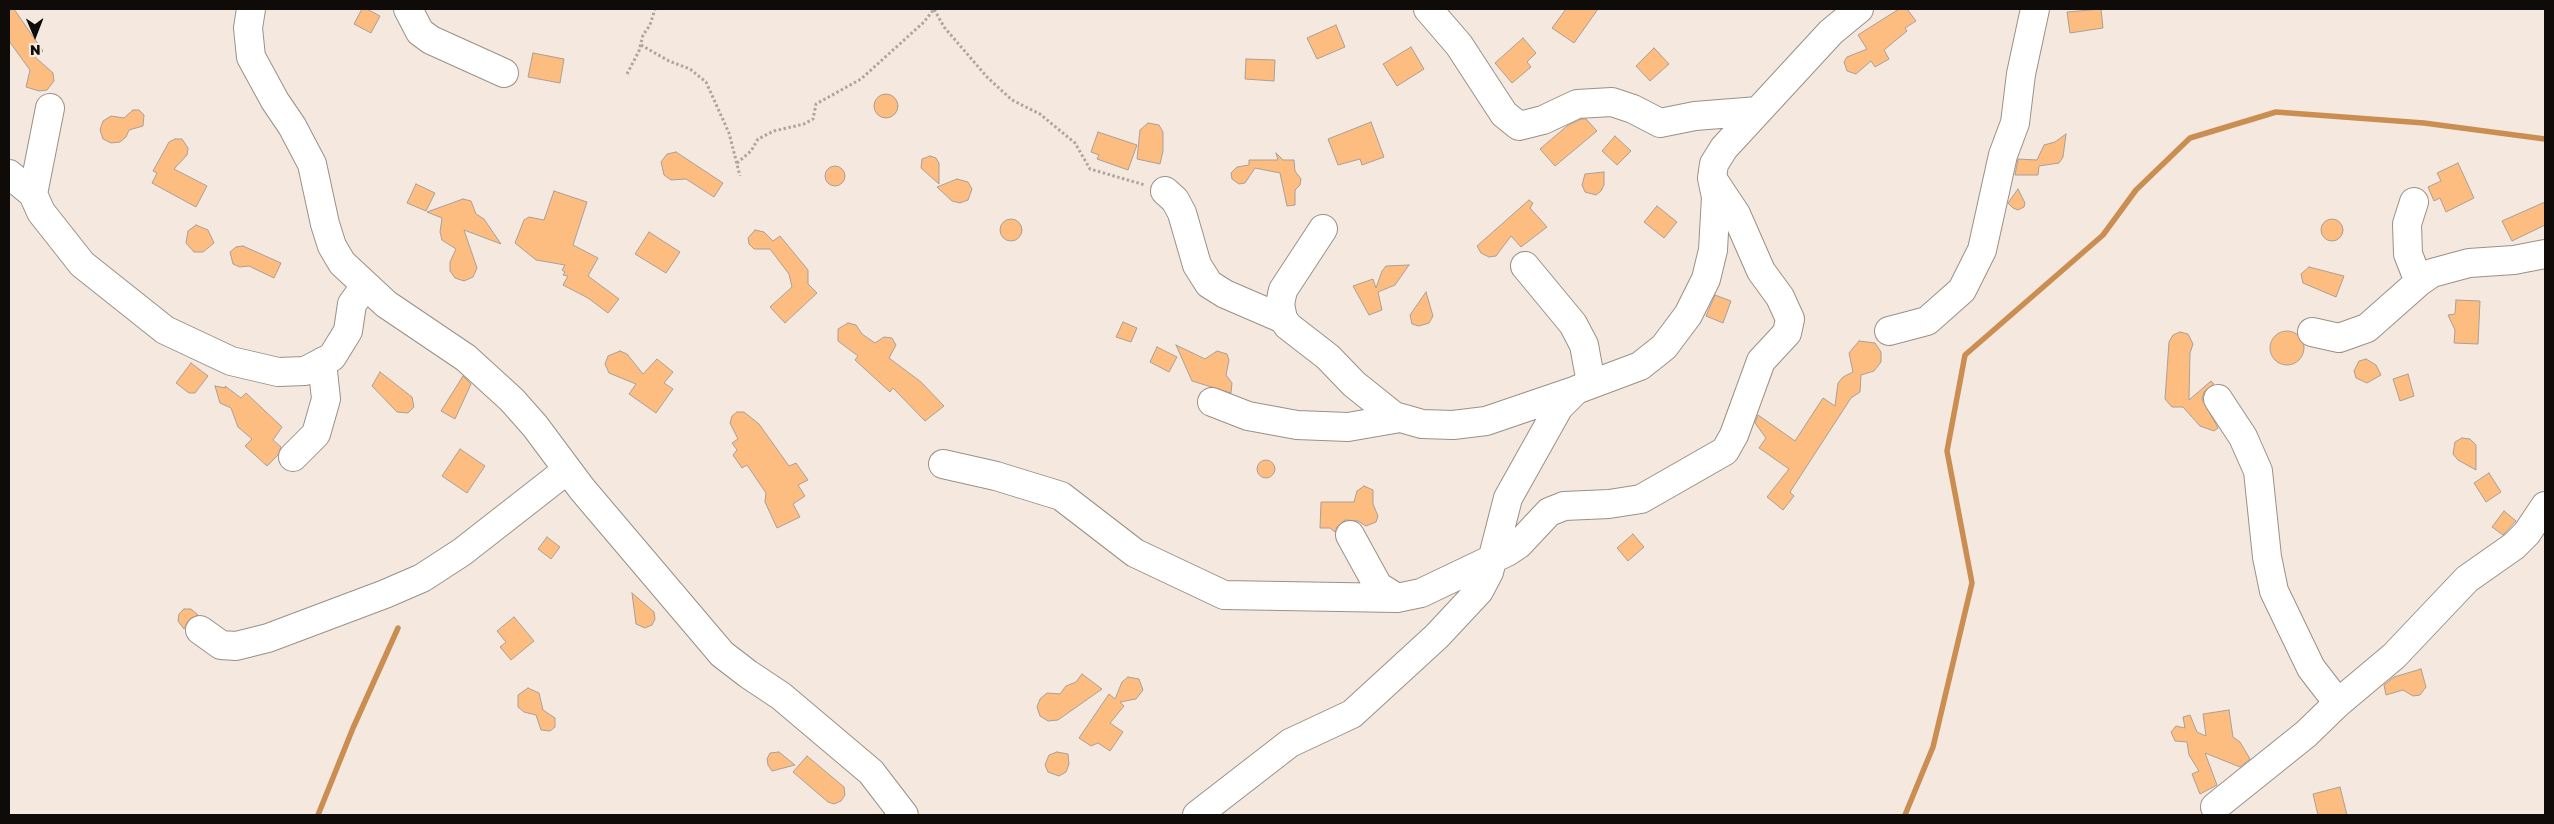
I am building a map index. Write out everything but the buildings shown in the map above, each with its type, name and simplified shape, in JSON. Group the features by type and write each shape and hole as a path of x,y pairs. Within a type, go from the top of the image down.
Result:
{"street":[{"path":"251,9 248,28 252,57 312,164 325,224 332,246 342,263 386,304 466,358 512,400 722,654 781,696 871,772 904,815"},
{"path":"408,9 420,32 430,40 504,73"},
{"path":"1428,9 1459,45 1504,114 1519,126 1544,120 1577,104 1612,102 1634,109 1660,123 1695,116 1758,111"},
{"path":"1323,229 1283,290 1280,304 1283,319 1288,326 1328,357 1354,384 1400,418 1422,424 1453,425 1486,421 1518,411 1559,394 1616,377 1640,366 1664,347 1688,315 1706,279 1714,250 1716,206 1712,178 1714,164 1724,148 1831,32 1859,9"},
{"path":"1889,331 1927,321 1962,290 1982,250 2003,155 2015,123 2021,74 2035,9"},
{"path":"32,194 50,108"},
{"path":"9,174 32,194 41,212 82,264 165,330 230,361 278,372 306,371 332,357 348,331 352,304 365,286"},
{"path":"943,464 996,476 1061,496 1135,553 1224,595 1397,598 1421,593 1507,552 1519,544 1549,512 1564,506 1609,504 1641,499 1725,451 1734,436 1761,362 1786,332 1790,319 1780,297 1761,270 1736,214 1712,178"},
{"path":"1165,191 1175,200 1182,213 1197,266 1209,284 1225,294 1283,319"},
{"path":"2414,202 2407,224 2408,254 2419,282"},
{"path":"2312,332 2339,338 2367,328 2419,282 2432,273 2469,263 2514,260 2545,254"},
{"path":"1197,815 1290,743 1352,714 1437,636 1480,591 1489,572 1508,498 1559,407 1583,387 1584,344 1573,324 1525,266"},
{"path":"293,457 316,434 326,400 322,362"},
{"path":"2218,399 2243,437 2258,471 2267,557 2274,591 2311,668 2338,703"},
{"path":"1212,402 1248,416 1297,425 1348,427 1400,418"},
{"path":"200,630 221,646 236,646 268,638 386,594 422,578 462,552 568,470"},
{"path":"2215,807 2306,734 2338,703 2394,656 2467,579 2514,546 2527,533 2545,506"},
{"path":"1350,535 1378,586 1397,598"}],"path":[{"path":"627,74 655,9"},
{"path":"737,163 751,151 758,139 774,131 804,124 812,119 816,104 861,79 924,22 934,9 944,27 987,77 1012,100 1040,114 1075,143 1090,169 1165,191"},
{"path":"641,45 669,61 690,69 706,82 729,133 740,176"}],"waterway":[{"path":"1905,815 1933,747 1972,583 1947,451 1965,355 2103,235 2136,190 2190,138 2276,112 2424,123 2545,139"},
{"path":"318,815 353,728 398,628"}]}
